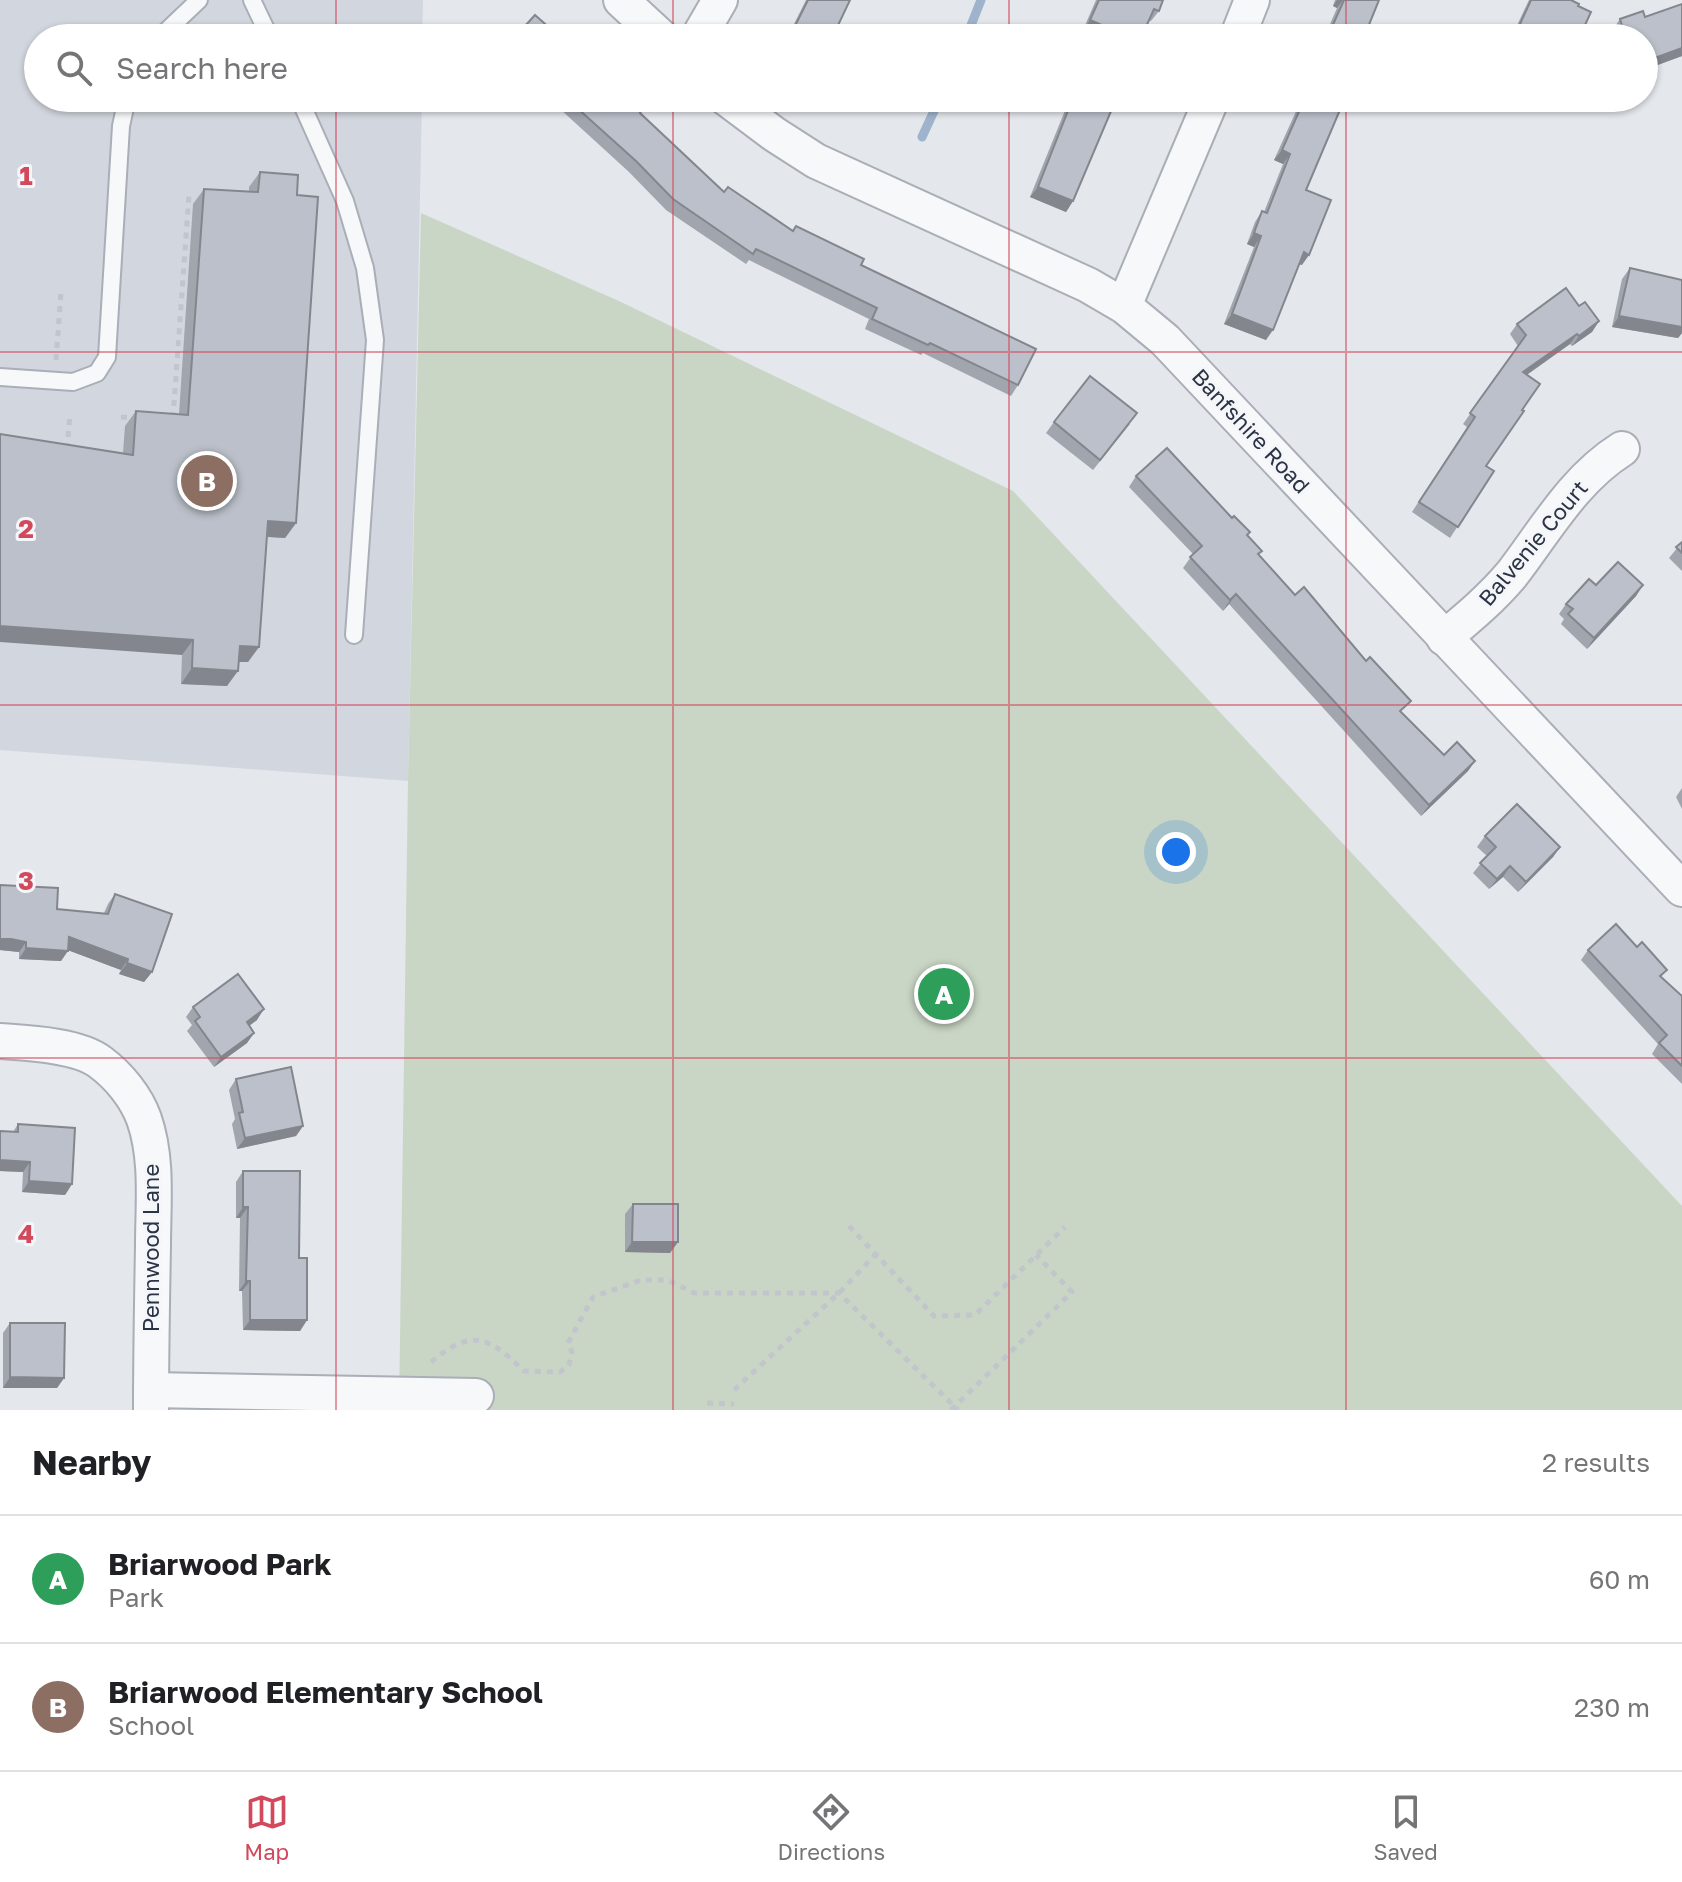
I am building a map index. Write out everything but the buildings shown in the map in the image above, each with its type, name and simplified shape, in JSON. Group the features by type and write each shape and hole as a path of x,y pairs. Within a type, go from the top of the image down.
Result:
{"street":[{"path":"621,0 647,24"},
{"path":"706,24 720,0"},
{"path":"1243,24 1252,0"},
{"name":"Banfshire Road","path":"745,112 816,161 1088,285 1124,306 1165,340 1682,889"},
{"path":"1124,306 1206,112"},
{"name":"Balvenie Court","path":"1444,638 1486,602 1583,483 1622,449"},
{"name":"Pennwood Lane","path":"0,1041 25,1042 83,1053 99,1061 125,1086 137,1103 148,1133 154,1174 151,1400"},
{"path":"151,1400 476,1396"}],"lane":[{"path":"174,24 199,0"},
{"path":"252,0 263,24"},
{"path":"0,377 73,382 97,373 107,357 124,112"},
{"path":"305,112 345,201 365,268 375,340 354,635"}],"path":[{"path":"160,420 173,421 189,195"},
{"path":"55,381 61,292"},
{"path":"66,462 70,414"},
{"path":"121,417 147,419"},
{"path":"849,1226 934,1316 975,1315 1065,1227"},
{"path":"734,1390 839,1293 875,1255"},
{"path":"425,1367 447,1349 472,1339 498,1346 524,1371 560,1372 569,1365 572,1352 568,1343 593,1297 641,1280 667,1280 694,1293 839,1293 955,1409 1072,1292 1036,1255"},
{"path":"707,1403 734,1404"}],"shaded area":[{"path":"0,0 423,0 422,24 24,24 24,112 422,112 408,781 0,750"}],"green space":[{"path":"421,213 621,302 1013,491 1682,1206 1682,1410 399,1410 408,781"}],"waterway":[{"path":"972,24 981,0"},
{"path":"922,137 934,112"}],"place":[{"name":"Briarwood Elementary School","path":"207,481"},
{"name":"Briarwood Park","path":"944,994"}]}
